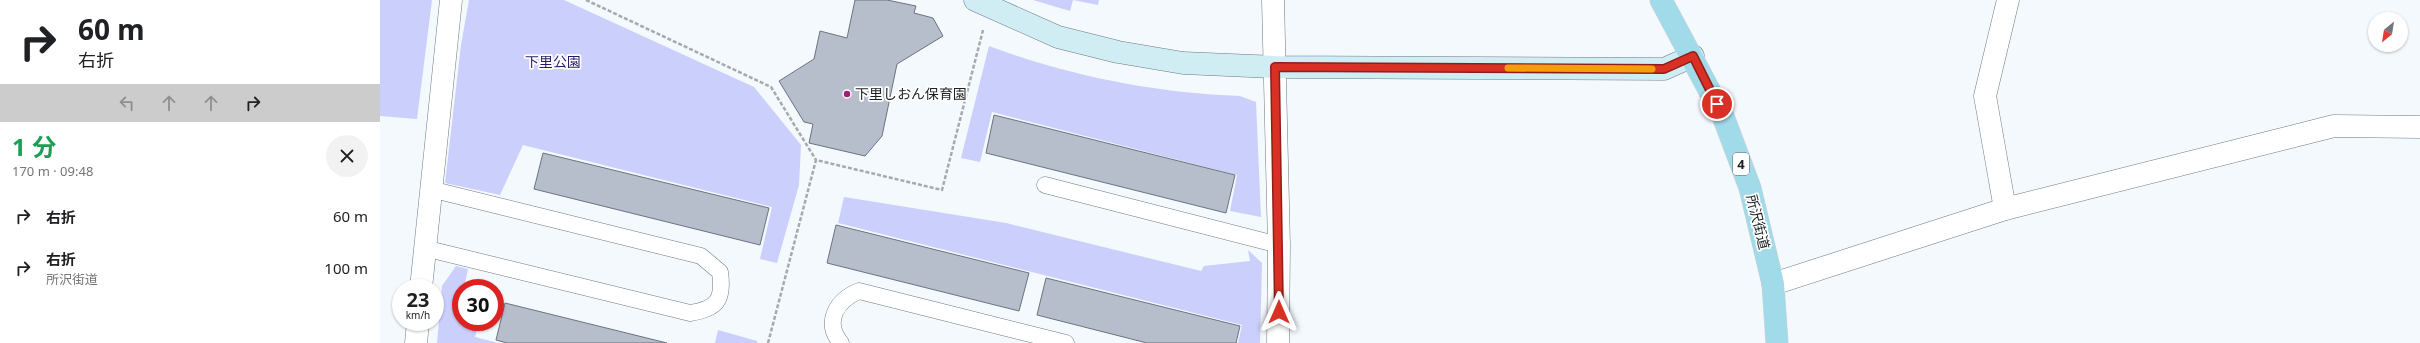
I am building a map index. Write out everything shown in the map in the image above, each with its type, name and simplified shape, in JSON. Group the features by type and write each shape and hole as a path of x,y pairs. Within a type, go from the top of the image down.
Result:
{"main road":[{"name":"所沢街道","path":"1661,0 1693,56 1723,116 1750,188 1773,284 1777,343"}],"street":[{"path":"422,279 451,0"},
{"path":"1273,0 1279,245 1278,343"},
{"path":"2005,209 1985,96 2008,0"},
{"path":"982,3 1058,37 1118,52 1183,63 1275,67 1664,69 1693,56"},
{"path":"1773,284 2005,209 2334,126 2420,127"},
{"path":"416,343 417,331"}],"lane":[{"path":"1045,185 1279,245"},
{"path":"424,248 690,313 707,311 717,303 722,286 720,272 700,256 430,189"},
{"path":"841,343 833,331 832,319 837,306 859,290 1066,343"}],"path":[{"path":"586,0 771,87 816,160 942,190 982,3"},
{"path":"768,343 816,160"}],"green space":[{"path":"380,0 432,0 417,119 380,116"},
{"name":"下里公園","path":"469,0 564,0 754,87 801,145 799,185 777,263 760,259 772,207 523,145 500,195 445,183 461,45"},
{"path":"1033,0 1073,0 1070,11"},
{"path":"1073,0 1099,0 1098,5"},
{"path":"989,46 1050,66 1113,81 1176,91 1240,96 1256,102 1261,217 1230,211 1237,175 992,112 980,162 961,158"},
{"path":"844,197 1006,223 1201,271 1204,266 1250,261 1248,250 1262,263 1260,343 1238,343 1242,325 838,223"},
{"path":"456,266 468,269 466,279 452,279 452,331 477,331 475,337 498,343 437,343 438,331 444,331 444,283"},
{"path":"718,330 757,341 757,343 715,343"}],"building":[{"path":"855,0 887,0 916,6 914,13 933,18 943,36 897,64 882,136 865,156 809,143 813,124 804,122 779,81 814,59 820,31 847,38"},
{"path":"994,115 1235,175 1226,213 986,153"},
{"path":"543,153 769,208 760,245 534,189"},
{"path":"836,225 1029,273 1019,311 827,263"},
{"path":"1046,278 1240,326 1236,343 1147,343 1037,315"},
{"path":"505,303 667,343 507,343 496,340 498,331 504,331"}],"slow traffic":[{"path":"1508,68 1652,69"}],"place":[{"name":"下里しおん保育園","path":"847,94"}],"route":[{"path":"1279,312 1275,67 1664,69 1693,56 1717,104"}]}
